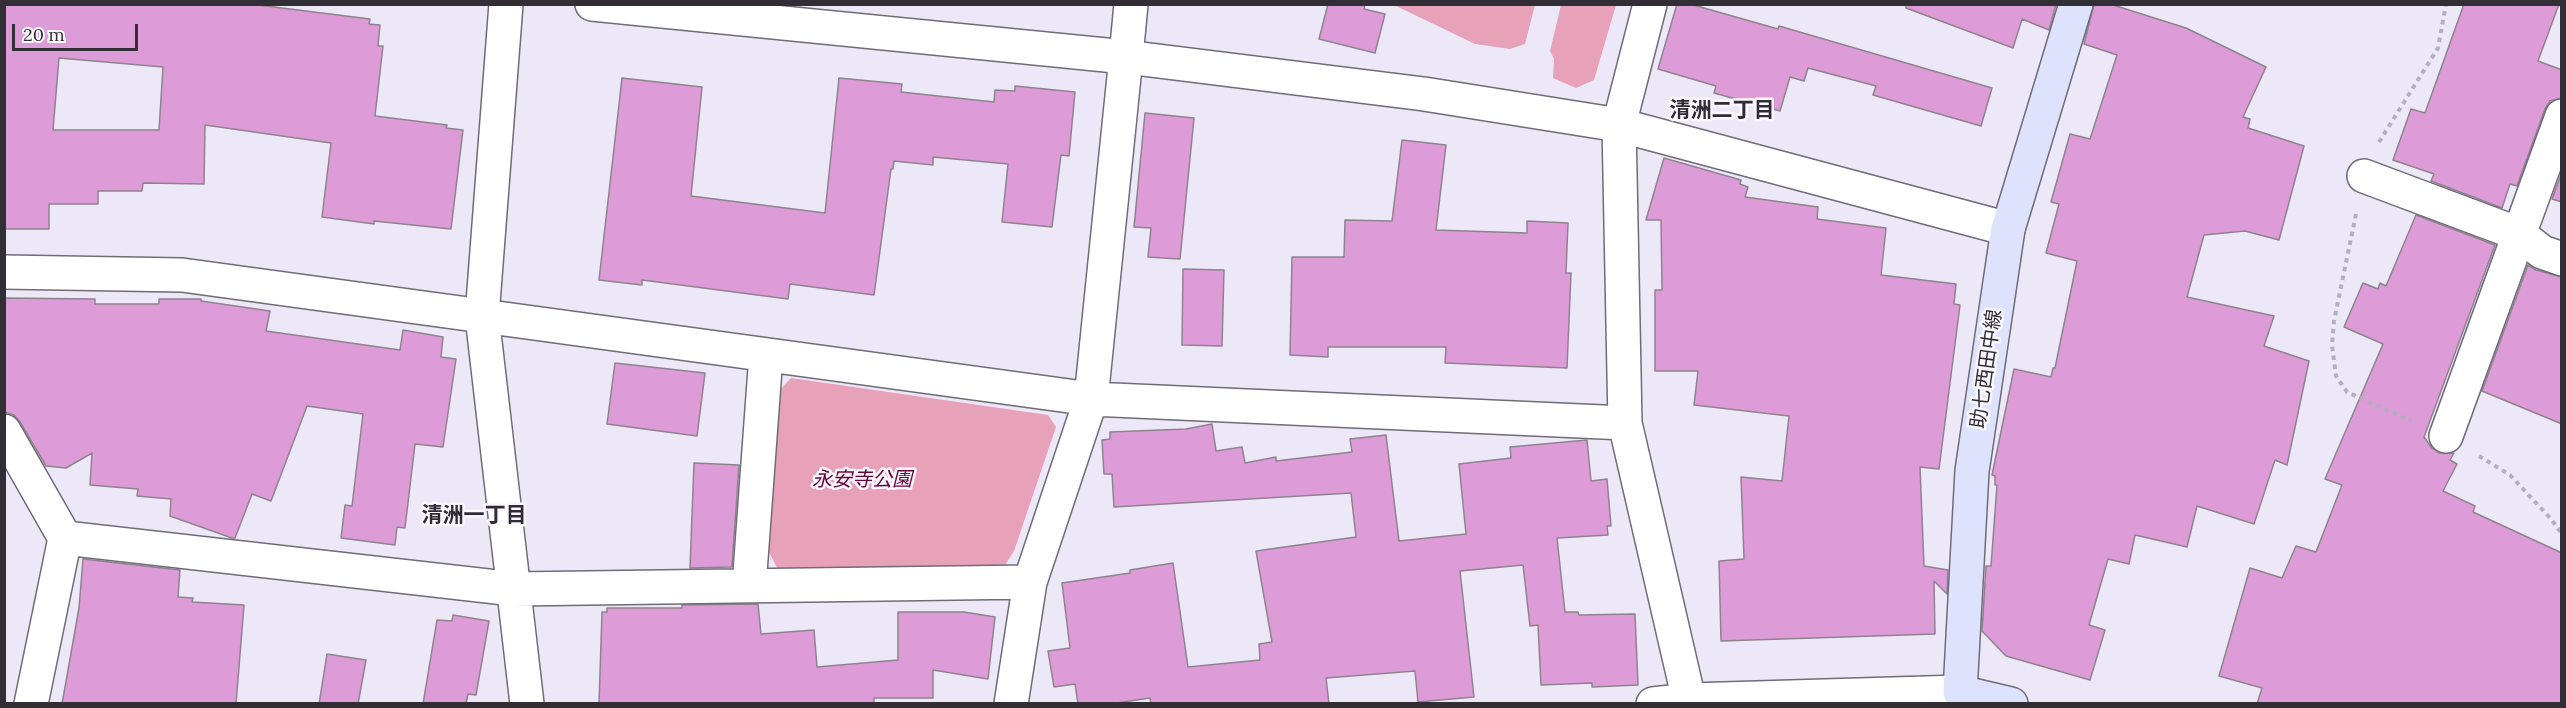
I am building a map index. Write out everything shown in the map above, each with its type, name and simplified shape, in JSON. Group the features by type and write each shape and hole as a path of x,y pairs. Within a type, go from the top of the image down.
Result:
{"main road":[{"name":"助七西田中線","path":"1960,692 1972,471 2008,230 2076,4"},
{"path":"1960,692 2011,704"}],"street":[{"path":"506,4 482,316 527,704"},
{"path":"592,4 1126,57 1424,94 1619,125 2008,230"},
{"path":"1011,704 1030,582 1090,399 1131,4"},
{"path":"1650,4 1619,125 1626,423 1710,701"},
{"path":"2446,436 2562,116"},
{"path":"2364,176 2519,234 2542,252 2562,259"},
{"path":"4,272 182,275 1090,399 1626,423"},
{"path":"749,586 766,355"},
{"path":"4,431 65,538 31,704"},
{"path":"65,538 514,589 1030,582"},
{"path":"1653,704 1960,692"}],"path":[{"path":"2446,4 2438,48 2371,155 2364,176 2334,321 2332,345 2336,376 2347,392 2446,436 2510,475 2562,534"}],"green space":[{"path":"1394,5 1535,5 1525,44 1510,49 1475,44"},
{"path":"1561,5 1616,5 1594,80 1576,88 1553,78 1554,59 1550,51"},
{"name":"永安寺公園","path":"791,378 1048,415 1056,427 1014,551 1003,568 779,572 767,548 777,393"}],"building":[{"path":"4,4 250,4 370,19 369,24 380,25 378,46 383,46 375,116 447,125 446,128 463,130 451,229 374,221 374,224 322,217 331,143 205,125 204,184 143,183 142,191 98,191 98,204 49,204 49,229 4,229","holes":["59,58 163,67 159,130 53,130"]},
{"path":"1328,4 1365,4 1364,9 1385,14 1375,53 1319,39"},
{"path":"1677,4 1690,4 1778,29 1779,26 1992,88 1981,126 1873,95 1876,86 1808,68 1804,81 1790,77 1780,111 1714,93 1716,86 1658,69"},
{"path":"1906,4 2056,4 2049,30 2022,19 2013,48 1906,8"},
{"path":"2094,4 2110,4 2186,28 2266,67 2243,117 2250,119 2248,128 2304,146 2279,240 2245,231 2204,235 2187,297 2274,316 2264,346 2309,361 2287,465 2275,460 2254,524 2197,506 2187,547 2135,535 2129,564 2108,559 2089,625 2105,630 2090,680 2006,656 1982,631 1986,566 1991,566 1997,485 1995,485 1995,476 1992,475 2014,369 2051,377 2053,368 2055,368 2077,261 2046,253 2059,204 2051,202 2070,134 2090,139 2117,55 2084,44"},
{"path":"2464,4 2559,4 2538,61 2562,70 2562,98 2550,101 2545,109 2517,186 2510,184 2502,208 2431,181 2434,174 2393,160 2411,109 2425,113"},
{"path":"622,78 702,87 691,196 825,213 839,78 902,84 901,92 994,102 995,90 1015,91 1015,86 1075,92 1069,156 1061,155 1052,227 1002,222 1008,164 933,157 933,165 894,161 874,295 790,284 788,299 642,280 642,285 599,280"},
{"path":"1145,113 1194,118 1180,259 1148,257 1151,228 1134,227"},
{"path":"1402,140 1446,145 1436,230 1527,233 1527,221 1568,223 1566,273 1571,273 1567,368 1445,363 1446,347 1328,347 1328,357 1290,355 1292,257 1344,257 1345,220 1392,221"},
{"path":"1664,158 1741,180 1740,184 1748,187 1745,197 1818,207 1817,219 1886,228 1881,275 1956,284 1954,304 1960,305 1939,469 1920,467 1924,566 1948,570 1947,594 1934,581 1935,634 1721,641 1719,561 1744,559 1741,477 1782,481 1789,416 1694,405 1698,371 1655,371 1655,290 1662,290 1661,220 1646,220"},
{"path":"2562,172 2562,202 2552,199"},
{"path":"2416,215 2495,245 2424,437 2439,453 2454,453 2450,460 2457,464 2443,491 2475,506 2473,512 2562,553 2562,704 2257,704 2262,688 2219,676 2250,568 2282,578 2296,546 2316,552 2342,485 2325,479 2383,344 2344,327 2363,283 2378,289 2380,283 2386,286"},
{"path":"2528,265 2536,270 2562,277 2562,424 2482,391"},
{"path":"1183,269 1224,270 1222,346 1182,345"},
{"path":"4,298 95,299 95,304 159,304 159,299 201,299 201,301 270,311 266,331 400,350 403,330 443,337 441,357 456,359 443,447 415,444 405,528 397,527 395,545 341,538 345,505 352,506 363,414 307,406 271,501 252,494 235,538 232,538 170,516 171,499 137,496 138,489 90,485 92,453 66,468 46,466 20,422 14,415 4,412"},
{"path":"615,363 705,373 697,436 607,424"},
{"path":"1212,424 1216,451 1242,447 1245,463 1276,457 1276,461 1352,452 1350,439 1386,435 1399,541 1466,534 1459,464 1511,458 1510,447 1587,440 1591,481 1607,479 1611,526 1607,526 1608,535 1557,538 1565,612 1578,612 1579,615 1635,614 1638,685 1592,687 1592,683 1541,685 1538,625 1530,626 1523,565 1460,571 1474,697 1418,702 1415,671 1326,678 1329,704 1151,704 1150,698 1110,704 1078,704 1075,684 1054,687 1048,651 1070,648 1062,583 1130,573 1130,570 1173,563 1188,667 1260,660 1259,644 1272,642 1256,551 1356,537 1351,493 1114,507 1112,474 1104,474 1102,440 1110,439 1110,432 1186,429"},
{"path":"694,463 739,465 732,567 690,568"},
{"path":"83,559 180,570 178,597 193,598 192,602 244,605 236,704 62,704 79,608"},
{"path":"758,604 761,634 814,630 817,667 898,660 898,612 964,612 995,617 988,679 933,670 933,698 874,698 874,704 599,704 602,612 607,612 607,608 682,608 682,605"},
{"path":"453,615 489,621 476,695 468,694 466,704 423,704 437,620 452,621"},
{"path":"327,654 366,660 358,704 319,704"}],"district":[{"name":"清洲二丁目","path":"1722,111"},
{"name":"清洲一丁目","path":"474,516"}]}
